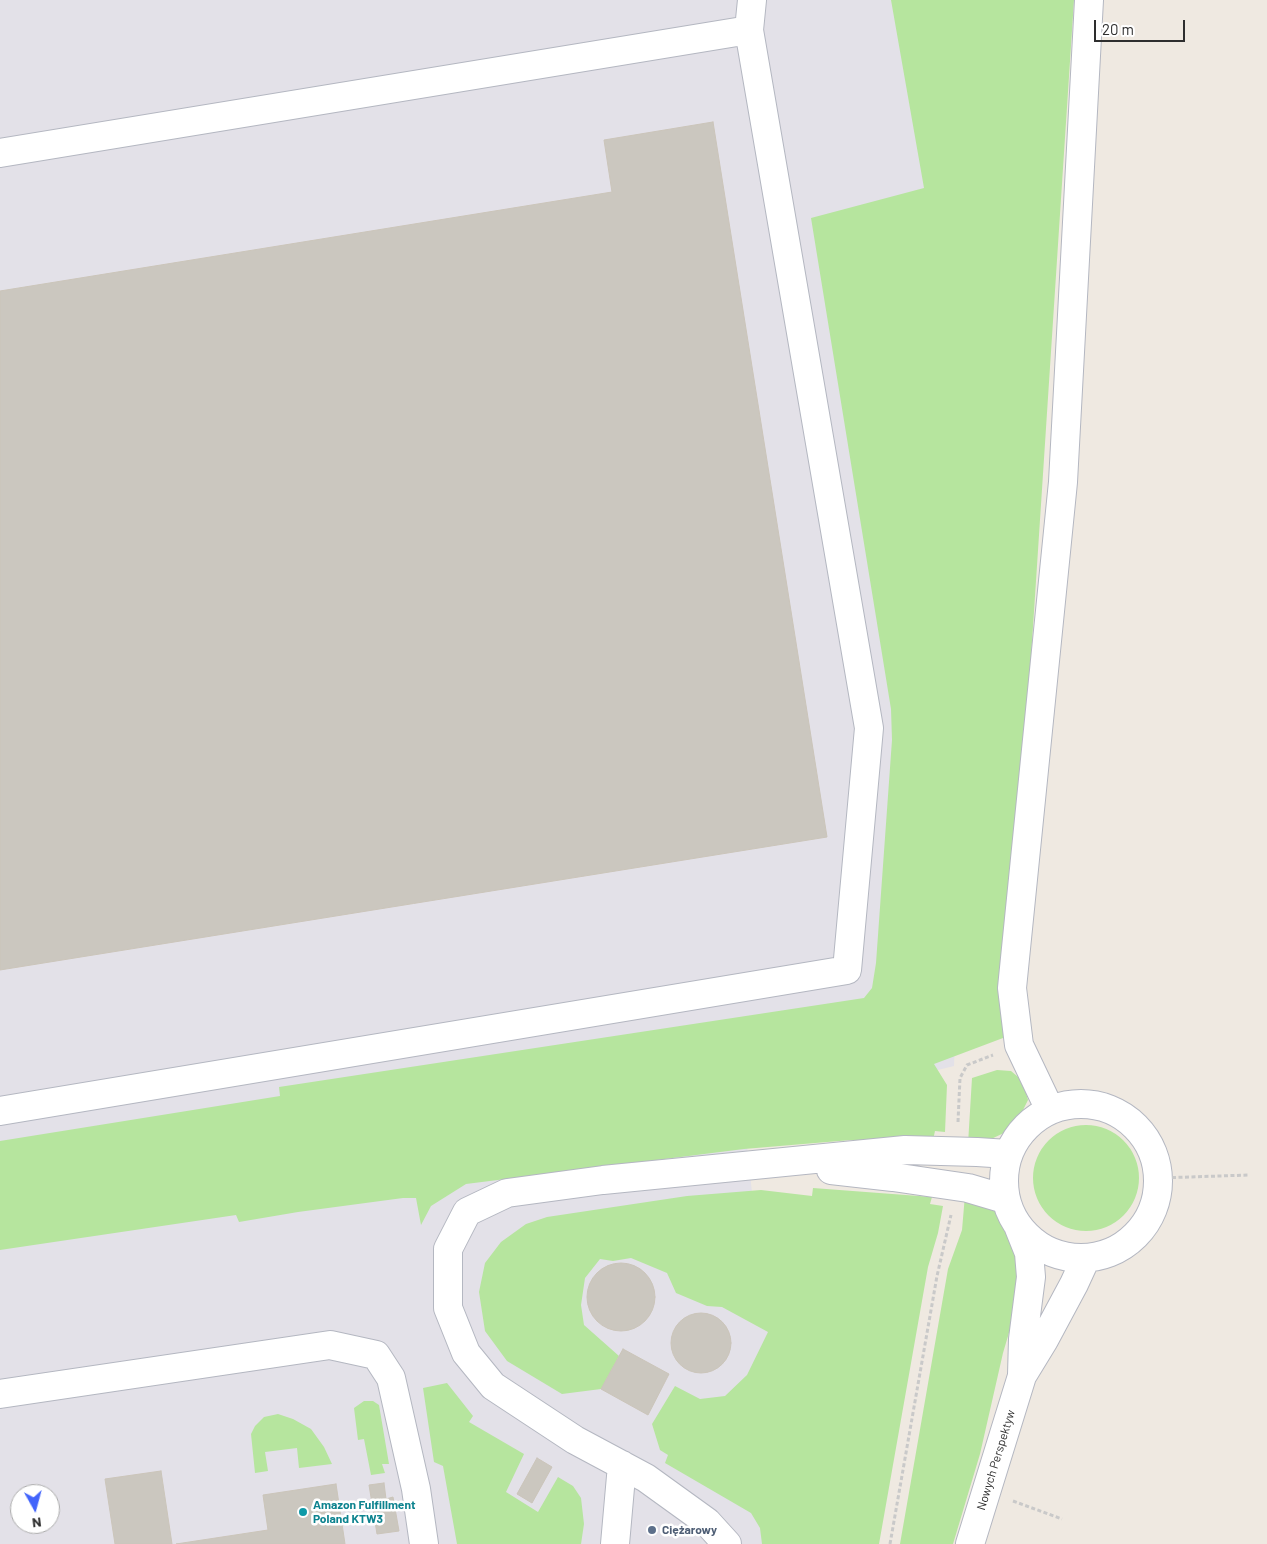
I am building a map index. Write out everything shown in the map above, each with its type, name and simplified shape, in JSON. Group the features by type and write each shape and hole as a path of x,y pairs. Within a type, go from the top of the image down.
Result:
{"street":[{"path":"0,1111 847,970 869,728 749,30 752,0"},
{"path":"1050,1110 1019,1045 1012,988 1063,482 1089,0"},
{"path":"0,153 749,30"},
{"path":"1071,1104 1092,1105 1113,1111 1131,1122 1145,1138 1155,1158 1158,1178 1156,1202 1146,1224 1130,1242 1109,1254 1086,1258 1060,1256 1037,1245 1019,1228 1010,1214 1005,1199 1004,1176 1008,1154 1018,1136 1032,1121 1050,1110 1071,1104"},
{"path":"727,1544 707,1522 646,1478 575,1440 493,1386 466,1353 448,1308 448,1249 467,1212 507,1193 603,1180 905,1150 1008,1154"},
{"path":"778,1164 893,1177 968,1188 1005,1199"},
{"name":"Nowych Perspektyw","path":"1019,1228 1029,1253 1031,1277 1023,1339 1022,1376"},
{"name":"Nowych Perspektyw","path":"970,1544 1022,1376 1044,1340 1086,1258"},
{"path":"0,1394 330,1345 376,1355 392,1378 416,1489 424,1544"},
{"path":"616,1544 622,1465"}],"path":[{"path":"957,1152 960,1078 967,1065 1019,1045"},
{"path":"1158,1178 1248,1175"},
{"path":"890,1544 937,1276 952,1214 955,1186"},
{"path":"986,1491 1062,1519"}],"shaded area":[{"path":"0,0 988,0 969,691 954,1066 744,1118 757,1239 825,1544 0,1544"}],"green space":[{"path":"891,0 1074,0 1011,963 1004,998 1003,1038 934,1064 947,1085 945,1132 935,1131 933,1140 851,1140 744,1149 466,1184 431,1206 421,1225 416,1198 403,1198 239,1222 236,1215 0,1250 0,1141 280,1096 279,1087 864,998 872,988 876,963 892,740 891,709 811,218 924,188"},
{"path":"997,1070 1011,1071 1023,1081 1028,1100 1021,1114 1008,1131 987,1141 968,1144 972,1078"},
{"path":"1086,1125 1106,1129 1123,1141 1135,1158 1139,1178 1135,1198 1123,1215 1106,1227 1086,1231 1066,1227 1049,1215 1037,1198 1033,1178 1037,1158 1049,1141 1066,1129"},
{"path":"813,1188 932,1197 930,1204 943,1206 938,1233 928,1267 879,1544 762,1544 760,1528 751,1513 665,1463 668,1455 660,1450 652,1424 675,1386 700,1399 725,1396 747,1375 768,1332 722,1307 707,1306 676,1293 667,1273 631,1258 613,1261 600,1259 585,1278 581,1305 584,1325 619,1356 601,1389 562,1394 507,1361 485,1331 479,1292 485,1263 501,1242 526,1224 547,1217 687,1196 761,1190 812,1196"},
{"path":"965,1195 987,1204 1005,1218 1019,1244 1018,1302 1003,1353 980,1454 953,1544 900,1544 948,1269 962,1230"},
{"path":"447,1383 473,1416 469,1422 524,1454 506,1492 538,1512 558,1477 573,1486 581,1498 584,1524 581,1544 457,1544 443,1466 434,1462 423,1388"},
{"path":"364,1401 373,1401 379,1405 389,1464 382,1464 385,1473 371,1475 364,1439 358,1440 354,1408"},
{"path":"278,1414 293,1419 311,1429 324,1447 332,1464 299,1468 297,1448 265,1452 268,1471 255,1473 251,1434 255,1426 264,1417"}],"building":[{"path":"713,122 827,837 0,970 0,291 612,192 604,140"},
{"path":"621,1263 634,1266 645,1273 652,1284 655,1297 652,1310 645,1321 634,1328 621,1331 608,1328 597,1321 590,1310 587,1297 590,1284 597,1273 608,1266"},
{"path":"701,1313 718,1318 726,1326 731,1343 726,1360 718,1368 701,1373 684,1368 676,1360 671,1343 676,1326 684,1318"},
{"path":"623,1349 669,1374 648,1415 601,1389"},
{"path":"537,1458 552,1467 532,1503 517,1494"},
{"path":"161,1471 172,1544 115,1544 105,1479"},
{"path":"384,1483 386,1499 393,1497 399,1531 377,1534 369,1485"},
{"name":"Amazon Fulfillment Poland KTW3","path":"336,1484 345,1544 176,1544 268,1530 263,1495"}],"place":[{"name":"Amazon Fulfillment Poland KTW3","path":"303,1512"},
{"name":"Ciężarowy","path":"652,1530"}]}
